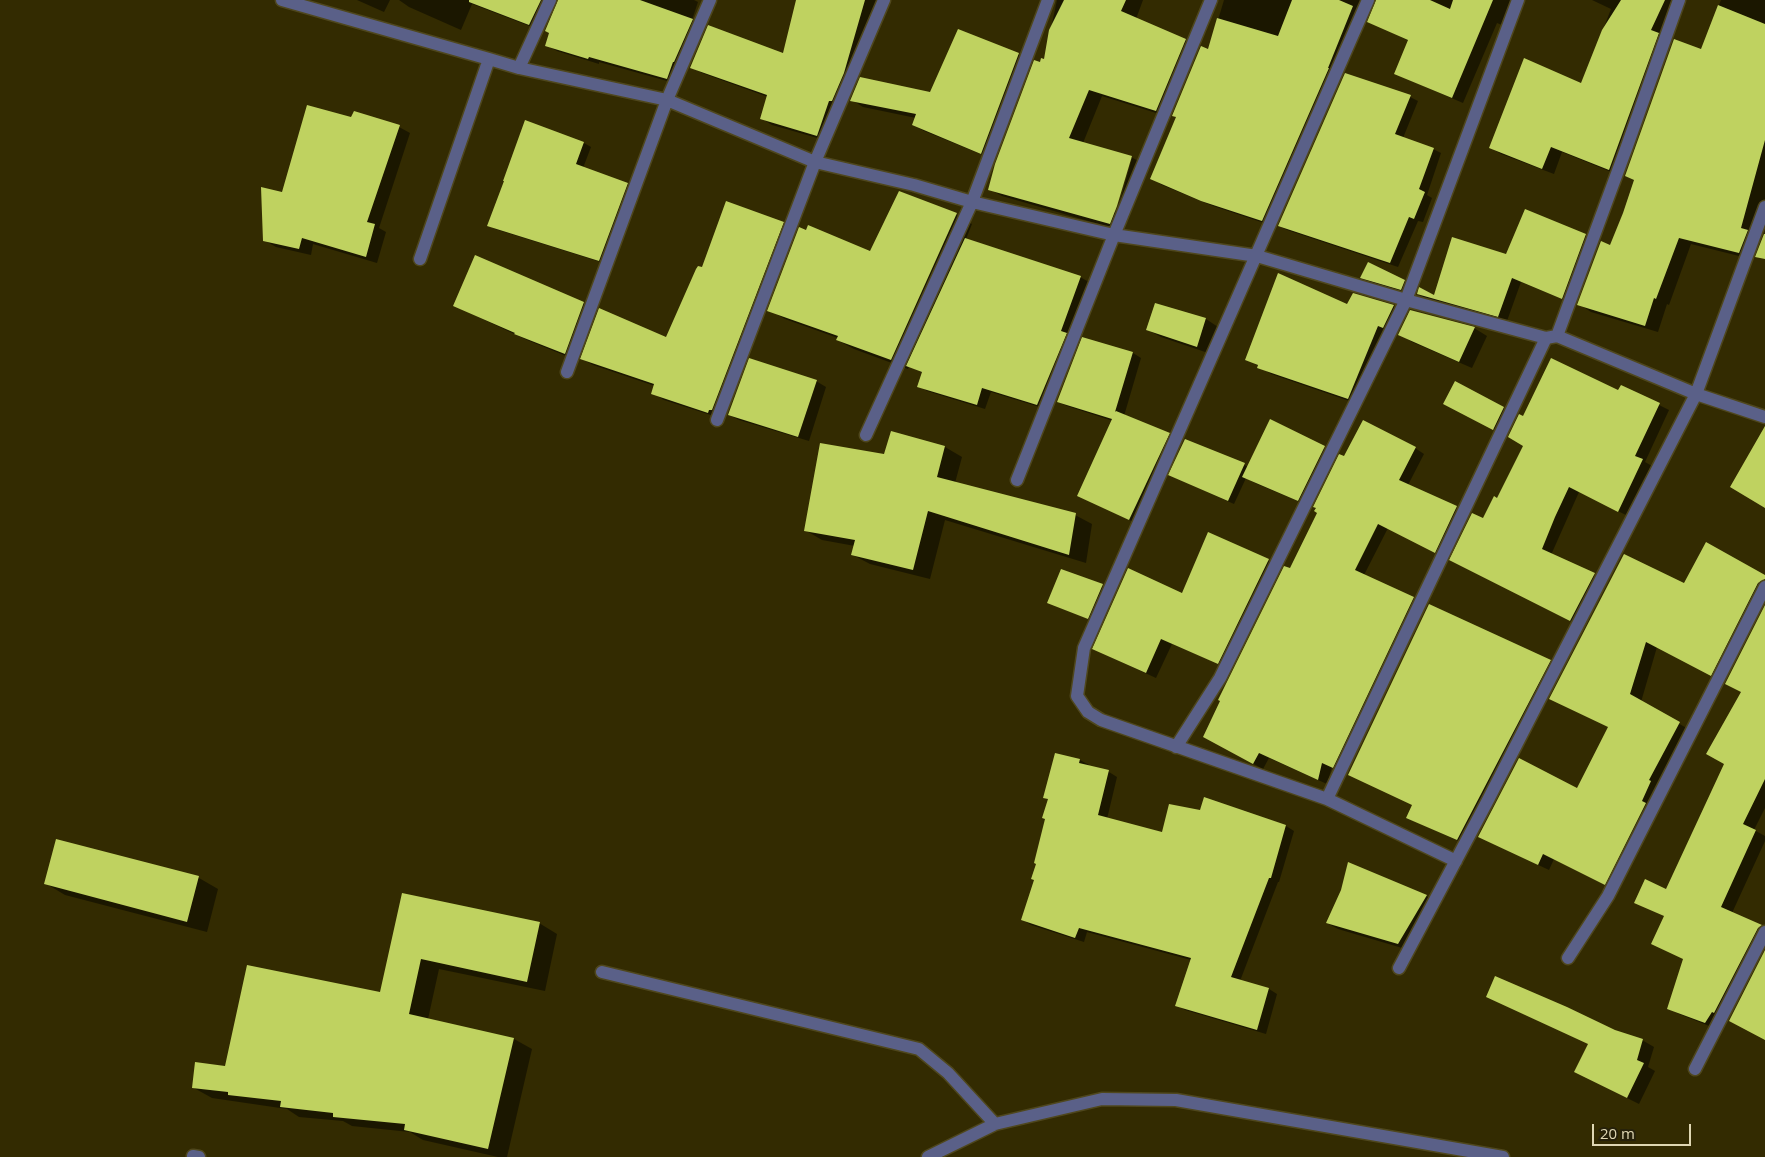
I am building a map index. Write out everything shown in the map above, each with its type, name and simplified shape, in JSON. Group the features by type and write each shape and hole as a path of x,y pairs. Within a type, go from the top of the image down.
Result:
{"street":[{"path":"282,0 519,68 667,100 815,162 914,185 972,202 1114,235 1258,256 1406,300 1551,337 1696,394 1765,417"},
{"path":"519,68 550,0"},
{"path":"567,372 667,100 710,0"},
{"path":"717,420 815,162 884,0"},
{"path":"866,435 972,202 1048,0"},
{"path":"1017,480 1114,235 1211,0"},
{"path":"1368,0 1258,256 1084,648 1077,696 1088,712 1101,720 1327,799 1456,861"},
{"path":"1176,747 1220,678 1406,300 1518,0"},
{"path":"1327,799 1551,337 1623,159 1679,0"},
{"path":"420,259 489,58"},
{"path":"1399,968 1696,394 1765,207"},
{"path":"1568,958 1608,896 1765,587"},
{"path":"1695,1069 1765,932"},
{"path":"602,972 919,1049 948,1073 995,1124"},
{"path":"928,1157 995,1124 1102,1099 1176,1100 1503,1157"}],"building":[{"path":"469,0 541,0 529,25 469,2"},
{"path":"558,0 640,0 693,19 667,79 545,46 549,33 545,31"},
{"path":"796,0 865,0 844,73 832,101 829,101 817,136 760,119 767,95 690,68 708,25 783,53"},
{"path":"1064,0 1126,0 1121,11 1186,39 1156,111 1089,90 1069,138 1132,156 1110,224 988,190 995,164 1034,60 1040,62 1041,58 1044,59 1049,30"},
{"path":"1292,0 1339,0 1353,6 1329,68 1262,221 1201,201 1150,179 1176,117 1172,116 1201,46 1208,49 1217,18 1278,36"},
{"path":"1376,0 1430,0 1450,9 1453,0 1493,0 1452,98 1394,74 1408,40 1367,22"},
{"path":"1621,0 1665,0 1651,30 1659,33 1609,170 1551,147 1542,169 1489,148 1524,58 1581,83 1602,30"},
{"path":"1718,5 1765,24 1765,140 1741,228 1748,230 1739,253 1679,238 1656,299 1654,298 1645,326 1577,305 1601,241 1610,245 1623,213 1634,180 1625,176 1674,39 1701,49"},
{"path":"958,29 1019,53 981,154 912,125 916,114 850,101 860,77 930,92"},
{"path":"1345,73 1411,95 1395,134 1434,148 1419,189 1425,192 1414,219 1409,217 1390,263 1278,226"},
{"path":"307,105 351,117 354,111 400,125 367,222 375,224 366,257 302,238 299,249 263,241 261,187 282,192"},
{"path":"525,120 584,142 576,164 628,183 599,261 487,226"},
{"path":"899,191 957,213 891,360 836,340 838,336 767,311 799,227 806,230 808,225 870,251"},
{"path":"726,201 784,222 712,410 709,410 708,413 651,394 654,384 580,359 599,308 666,337 696,269 698,266 702,267"},
{"path":"1525,209 1586,234 1562,299 1512,278 1498,317 1417,294 1419,287 1434,295 1452,237 1506,254"},
{"path":"1765,234 1765,259 1755,257"},
{"path":"965,238 1081,276 1061,331 1067,333 1037,405 982,388 977,405 917,387 922,372 906,366"},
{"path":"475,255 584,302 565,354 514,334 453,306"},
{"path":"1368,262 1405,280 1401,290 1360,278"},
{"path":"1278,273 1347,304 1353,293 1394,305 1383,328 1378,326 1348,399 1257,368 1258,365 1245,360"},
{"path":"1155,303 1206,318 1197,347 1146,330"},
{"path":"1410,310 1475,327 1459,362 1398,335"},
{"path":"1082,337 1133,352 1115,412 1170,433 1129,520 1077,496 1112,419 1057,402"},
{"path":"749,358 817,380 798,437 728,415"},
{"path":"1551,358 1618,390 1621,385 1660,403 1635,456 1643,459 1618,512 1569,487 1555,517 1542,549 1595,573 1570,621 1449,560 1472,513 1483,518 1494,496 1497,498 1523,446 1508,437 1519,414 1523,416"},
{"path":"1455,381 1504,407 1493,430 1443,404"},
{"path":"1270,419 1325,446 1298,501 1242,477"},
{"path":"1363,420 1416,447 1399,480 1457,506 1435,553 1378,524 1355,570 1414,597 1333,768 1322,763 1318,780 1259,753 1253,764 1203,737 1220,701 1218,700 1284,566 1290,568 1317,513 1314,511 1316,508 1313,507 1339,454 1344,456"},
{"path":"1765,426 1765,508 1730,487"},
{"path":"891,431 945,446 937,477 1076,513 1069,555 928,511 913,570 851,555 855,540 804,531 820,443 884,454"},
{"path":"1185,439 1245,463 1228,501 1168,475"},
{"path":"1208,532 1269,559 1218,664 1161,639 1146,673 1092,649 1128,568 1182,593"},
{"path":"1706,542 1765,575 1765,579 1758,583 1711,676 1646,642 1630,694 1680,722 1649,780 1651,781 1642,801 1646,803 1605,885 1543,854 1538,865 1478,837 1519,758 1577,788 1608,727 1549,699 1624,554 1684,583"},
{"path":"1061,569 1103,584 1088,619 1047,603"},
{"path":"1429,604 1551,660 1457,840 1406,818 1412,805 1348,775"},
{"path":"1765,605 1765,779 1743,824 1756,830 1721,907 1762,925 1758,928 1714,1013 1712,1012 1705,1023 1667,1009 1683,959 1651,944 1664,916 1634,903 1645,879 1666,889 1724,764 1706,754 1741,692 1725,684"},
{"path":"1055,753 1080,759 1079,763 1109,770 1098,815 1162,832 1169,804 1200,810 1204,797 1286,825 1271,878 1269,878 1231,977 1269,988 1257,1030 1175,1006 1191,958 1079,928 1075,938 1021,920 1034,880 1031,879 1045,819 1042,818 1048,799 1043,798"},
{"path":"56,839 199,876 187,922 44,884"},
{"path":"1348,862 1427,895 1398,944 1326,923 1341,890"},
{"path":"402,893 540,922 527,982 421,959 409,1014 514,1038 488,1149 404,1130 405,1124 333,1117 333,1113 280,1107 281,1101 228,1095 228,1092 192,1088 195,1062 225,1066 247,965 380,992"},
{"path":"1765,950 1765,1040 1729,1021"},
{"path":"1495,976 1615,1030 1643,1039 1637,1060 1644,1063 1627,1098 1574,1072 1588,1044 1486,997"}]}
